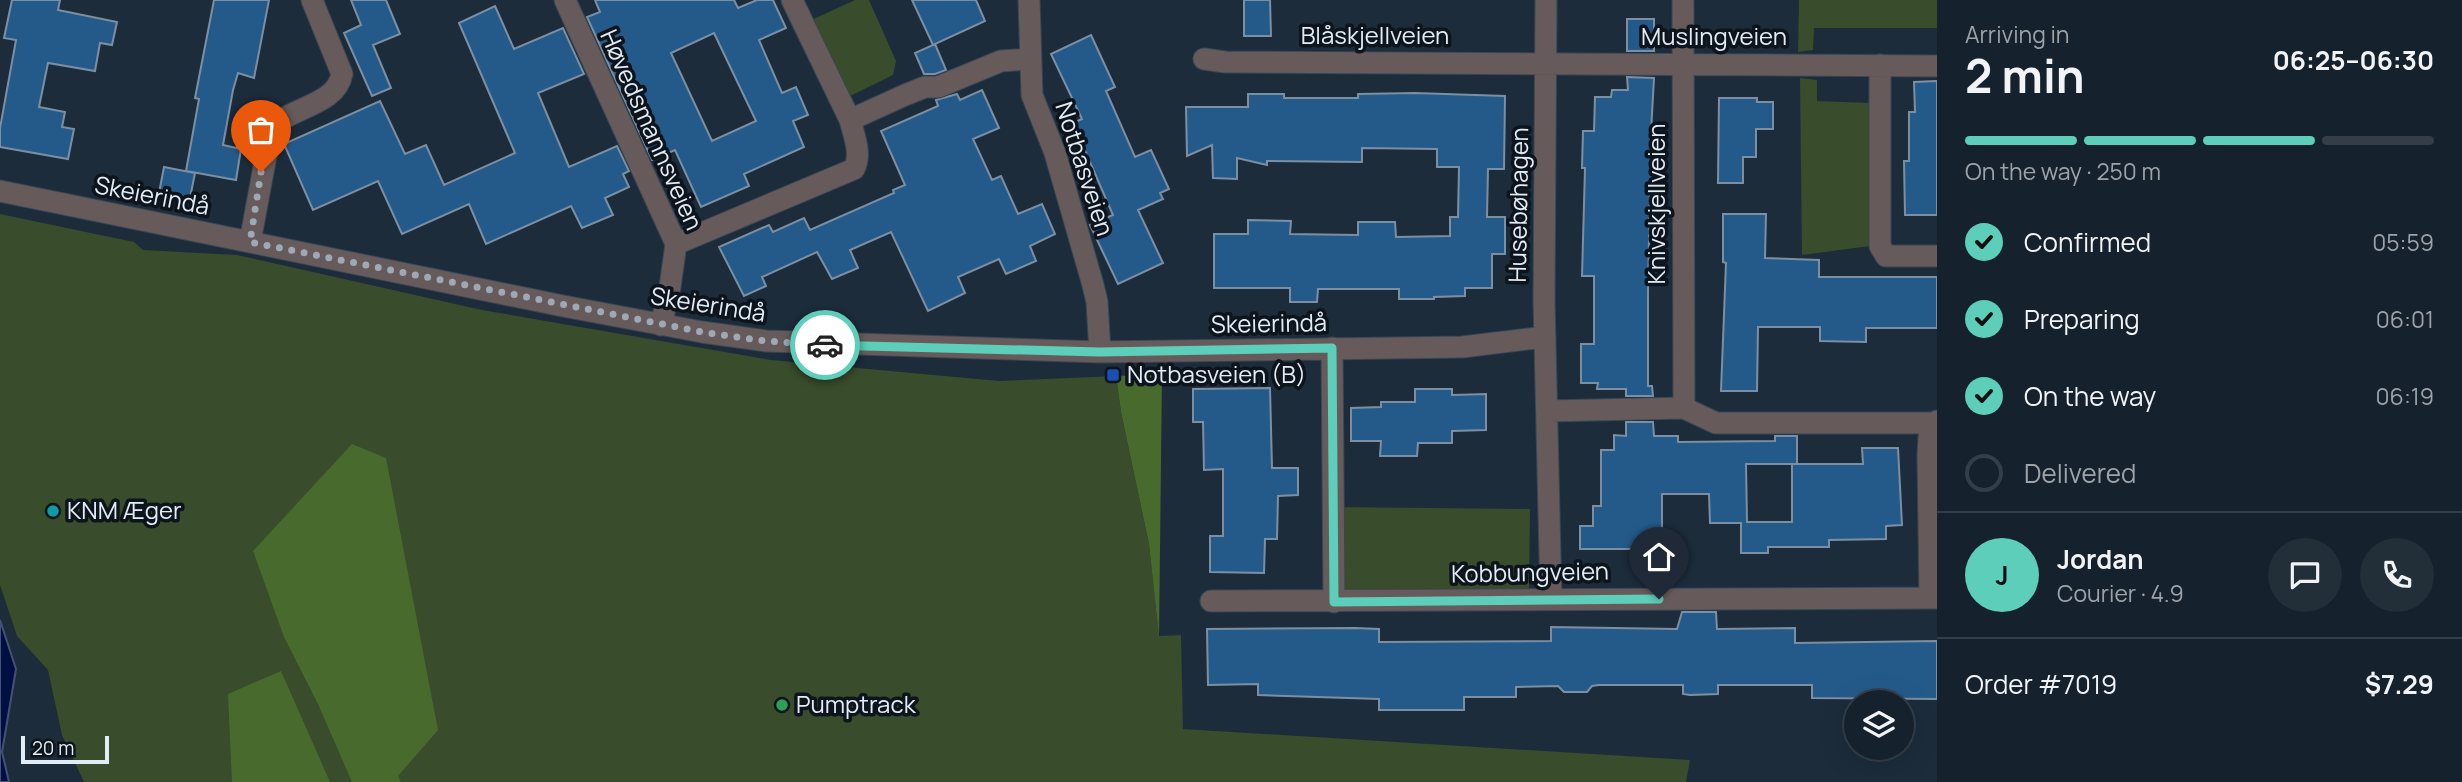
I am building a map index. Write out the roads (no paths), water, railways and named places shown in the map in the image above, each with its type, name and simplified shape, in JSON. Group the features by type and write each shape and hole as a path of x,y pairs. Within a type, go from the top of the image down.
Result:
{"street":[{"path":"250,242 271,129 279,120 333,93 341,84 342,74 312,0"},
{"name":"Høvedsmannsveien","path":"565,0 676,244 661,325"},
{"path":"676,244 854,169 857,162 856,144 850,120 792,0"},
{"name":"Notbasveien","path":"1029,0 1032,95 1055,153 1096,294 1100,352"},
{"name":"Husebøhagen","path":"1546,0 1545,337 1551,599"},
{"name":"Knivskjellveien","path":"1683,0 1684,408"},
{"path":"850,120 905,94 925,87 938,87 1001,61 1030,59"},
{"name":"Blåskjellveien","path":"1204,59 1237,62 1547,63"},
{"name":"Muslingveien","path":"1547,63 1937,66"},
{"path":"1880,65 1880,246 1886,256 1937,256"},
{"name":"Skeierindå","path":"0,191 661,325 766,341 1100,352 1462,348 1545,337"},
{"path":"1332,348 1334,602"},
{"path":"1548,411 1684,408 1703,418 1724,424 1937,422 1929,437 1928,456 1934,598"},
{"name":"Kobbungveien","path":"1210,601 1934,598"}],"place":[{"name":"Notbasveien (B)","path":"1113,375"},
{"name":"KNM Æger","path":"53,511"},
{"name":"Pumptrack","path":"782,705"}]}
